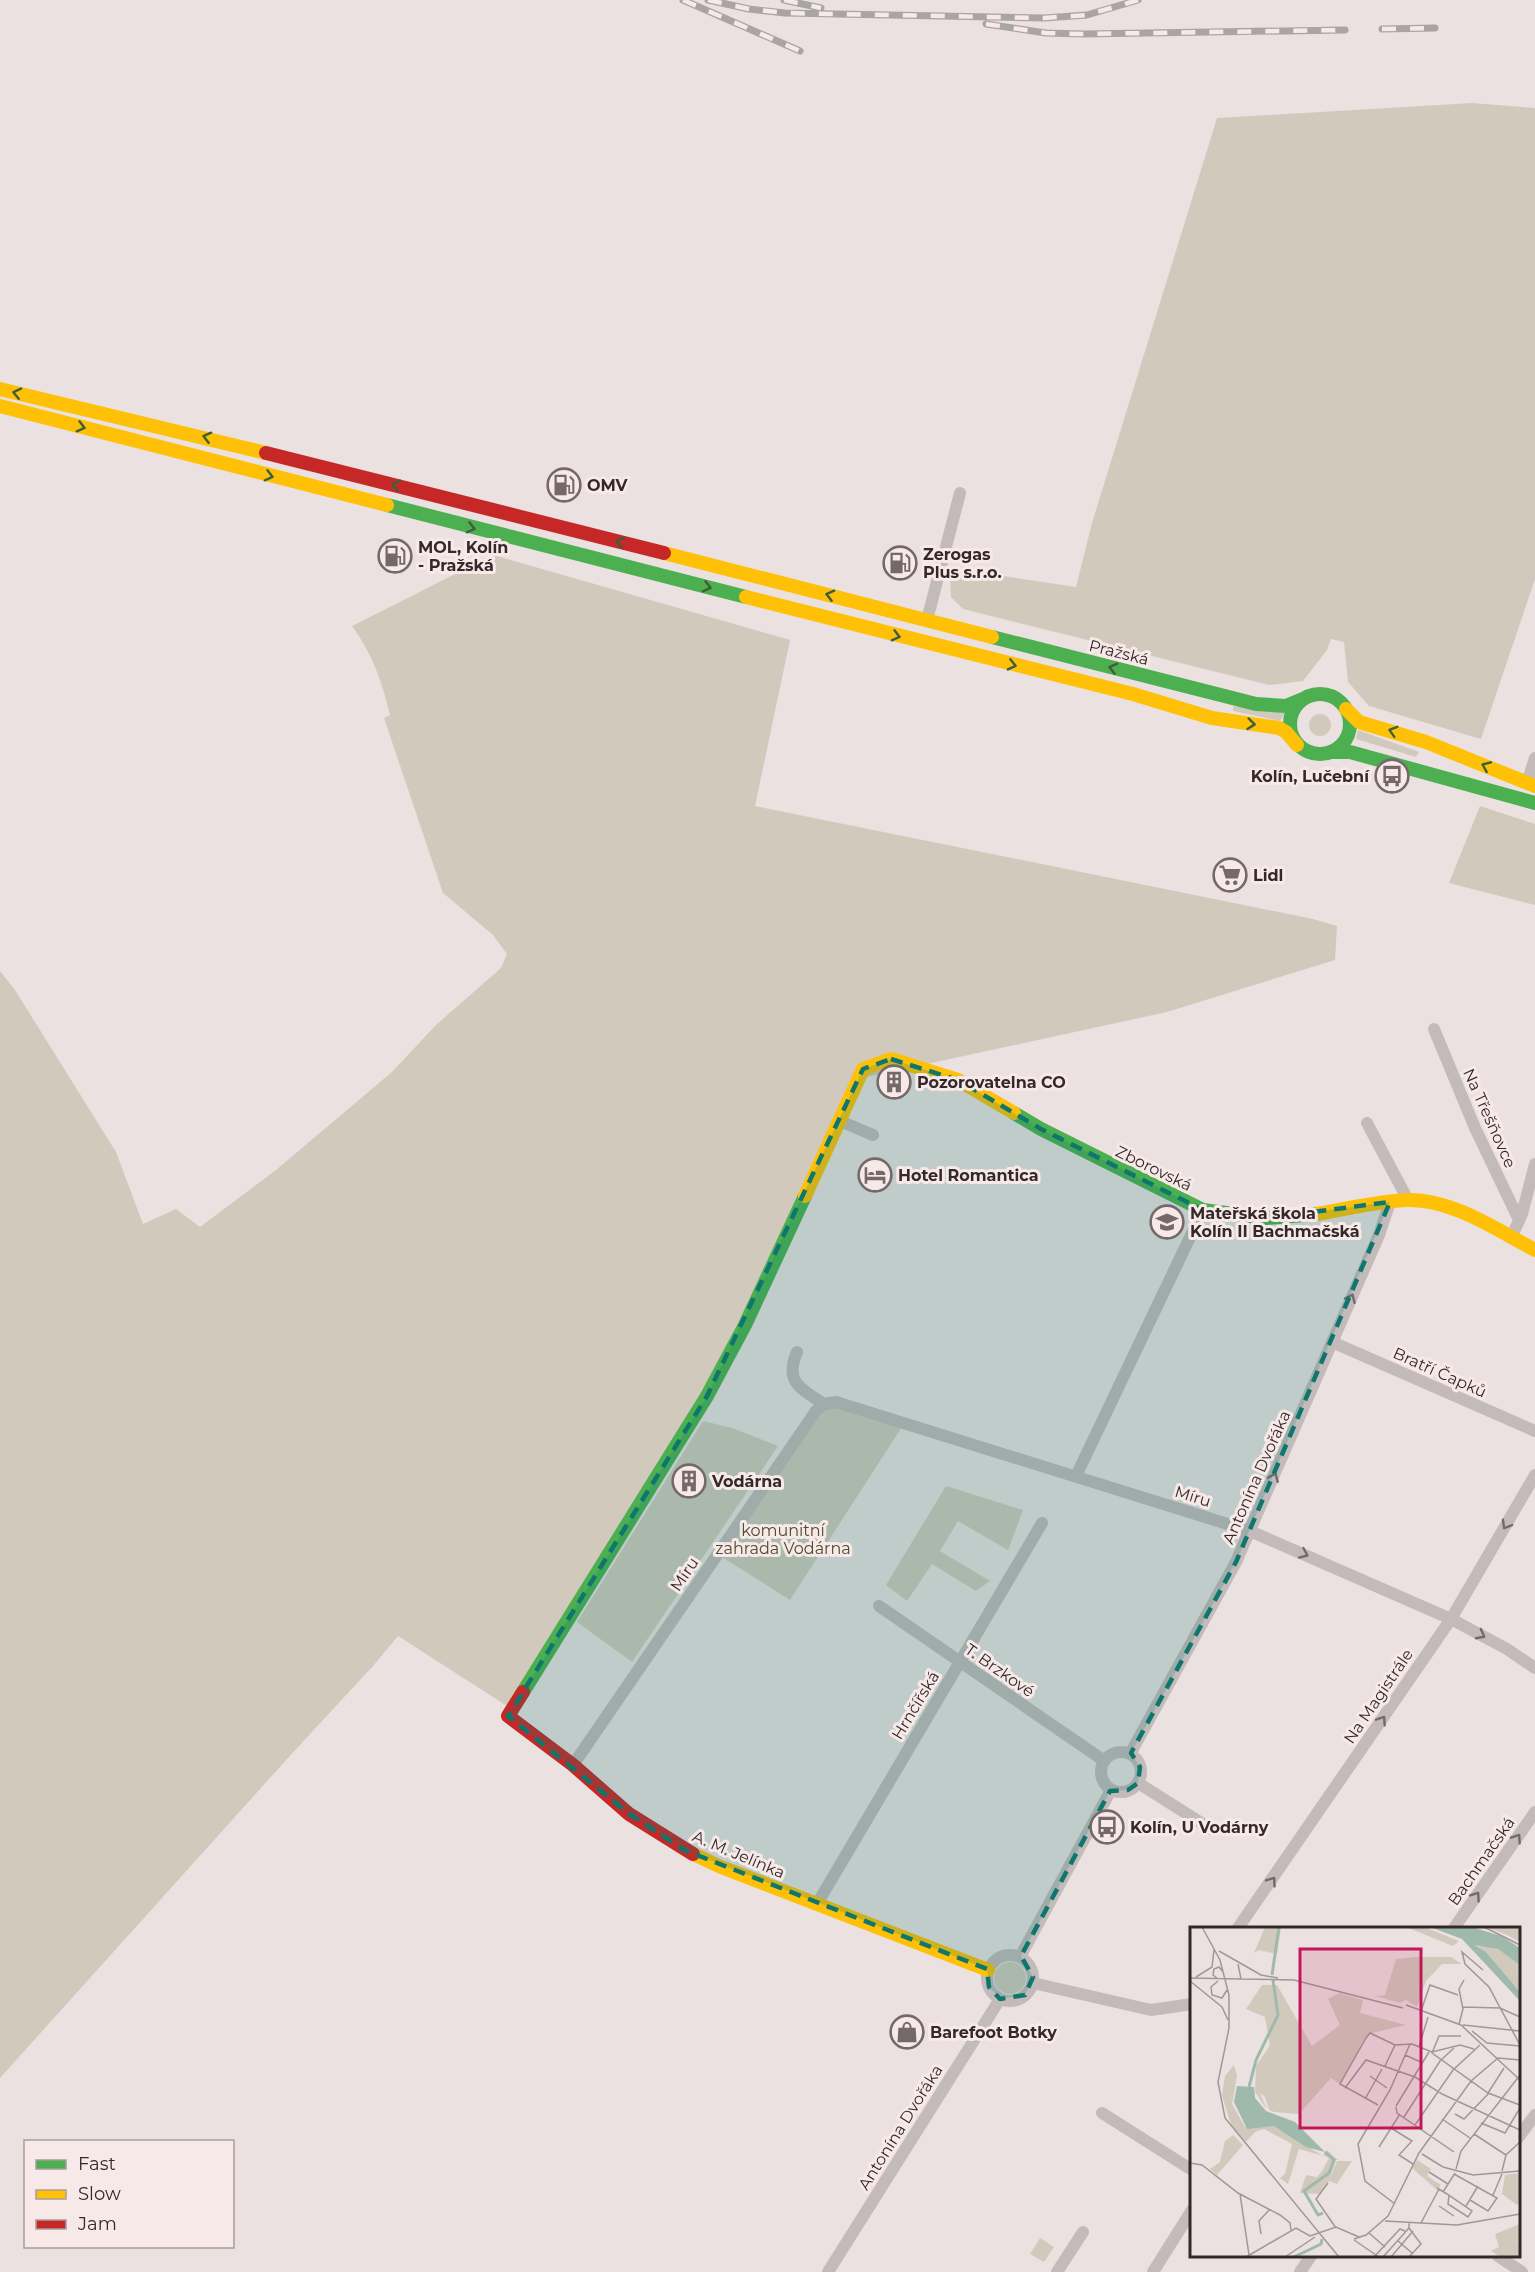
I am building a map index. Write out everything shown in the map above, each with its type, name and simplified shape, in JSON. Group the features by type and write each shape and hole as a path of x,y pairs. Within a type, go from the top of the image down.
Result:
{"street":[{"name":"Pražská","path":"0,389 315,464 1255,703 1288,706 1304,699"},
{"path":"0,406 955,651 1133,694 1212,718 1279,728 1286,732 1297,745 1314,754 1350,752 1535,803"},
{"path":"927,620 960,493"},
{"path":"1297,745 1290,731 1290,722 1295,708 1304,699 1315,695 1327,695 1336,699 1359,722 1426,742 1531,785 1535,758"},
{"path":"1331,752 1344,743 1349,732 1350,722 1346,709"},
{"name":"Na Třešňovce","path":"1434,1029 1475,1128 1519,1220"},
{"name":"Zborovská","path":"508,1716 707,1396 745,1324 863,1070 891,1059 958,1080 1041,1129 1203,1210 1266,1218 1308,1215 1390,1202 1422,1200 1465,1213 1535,1250"},
{"path":"840,1121 873,1135"},
{"path":"1367,1123 1408,1200"},
{"path":"1511,1238 1519,1220 1535,1164"},
{"name":"Antonína Dvořáka","path":"1130,1754 1236,1562 1379,1235 1390,1202"},
{"path":"1076,1476 1203,1210"},
{"name":"Bratří Čapků","path":"1332,1342 1535,1431"},
{"name":"Míru","path":"797,1352 792,1365 795,1382 802,1390 824,1404"},
{"name":"Míru","path":"573,1765 816,1411 824,1404 837,1402 1250,1531 1451,1619 1507,1649 1535,1668"},
{"name":"Na Magistrále","path":"1239,1927 1451,1619 1535,1475"},
{"name":"Hrnčířská","path":"818,1904 1042,1523"},
{"name":"T. Brzkové","path":"879,1606 1104,1760"},
{"name":"A. M. Jelínka","path":"508,1716 573,1765 629,1814 684,1850 721,1868 988,1970"},
{"path":"1113,1753 1130,1754 1140,1767 1138,1783 1128,1790 1116,1792 1111,1790 1104,1784 1101,1776 1100,1768 1104,1760 1113,1753"},
{"path":"1138,1783 1210,1829"},
{"path":"1020,1957 1111,1790"},
{"name":"Bachmačská","path":"1455,1927 1535,1812"},
{"path":"1003,1956 1020,1957 1031,1968 1033,1983 1027,1993 1009,2001 993,1994 987,1978 988,1970 995,1960 1003,1956"},
{"path":"1033,1983 1151,2010 1190,2004"},
{"name":"Antonína Dvořáka","path":"828,2272 1000,1998"},
{"path":"1102,2113 1190,2169"},
{"path":"1520,2135 1535,2115"},
{"path":"1158,2270 1190,2212"},
{"path":"1057,2272 1083,2232"},
{"path":"1300,2272 1310,2257"},
{"path":"1500,2257 1522,2272"}],"highlighted area":[{"path":"891,1059 958,1080 1041,1129 1203,1210 1266,1218 1390,1202 1236,1562 1131,1753 1140,1767 1138,1783 1128,1790 1110,1791 1021,1956 1033,1977 1025,1995 1000,1999 989,1987 987,1969 684,1850 629,1814 508,1716 707,1396 863,1069"}],"green space":[{"path":"1472,103 1535,108 1535,579 1481,739 1369,706 1348,682 1344,642 1331,639 1327,650 1303,681 1269,685 963,609 951,597 950,577 963,570 1076,587 1092,523 1217,118"},
{"path":"493,555 790,640 755,806 1313,919 1337,926 1335,960 1167,1012 853,1080 741,1324 507,1706 398,1636 0,2078 0,971 15,990 116,1152 143,1224 176,1209 200,1227 276,1170 392,1072 436,1025 501,968 507,954 493,935 443,893 384,718 390,715 380,679 371,657 352,626"},
{"path":"1233,706 1285,713 1280,721 1233,711"},
{"path":"1320,714 1328,717 1331,725 1328,733 1320,736 1312,733 1309,725 1312,717"},
{"path":"1358,730 1419,752 1416,757 1356,739"},
{"path":"1480,806 1535,824 1535,905 1449,883"},
{"name":"komunitní zahrada Vodárna","path":"838,1407 902,1427 790,1600 722,1557 825,1409"},
{"path":"703,1421 732,1428 778,1446 632,1662 577,1622"},
{"path":"946,1486 1023,1510 1008,1550 958,1521 940,1551 990,1581 976,1591 932,1564 907,1601 886,1585"},
{"path":"1010,1962 1021,1967 1026,1978 1021,1989 1010,1994 999,1989 994,1978 999,1967"},
{"path":"1040,2238 1054,2247 1044,2262 1030,2254"}],"railway":[{"path":"683,0 800,51"},
{"path":"708,0 749,9 785,13 1044,18 1087,15 1138,0"},
{"path":"784,0 821,8"},
{"path":"986,24 1046,33 1083,34 1345,30"},
{"path":"1382,29 1435,28"}],"traffic: fast":[{"path":"387,505 746,597"},
{"path":"992,637 1256,704 1286,706 1303,699"},
{"path":"1320,694 1337,699 1345,707 1350,724 1345,741 1337,749 1320,754 1303,749 1295,741 1290,724 1295,707 1303,699 1320,694"},
{"path":"1331,752 1350,752 1535,803"},
{"path":"1014,1113 1041,1129 1203,1210 1266,1218 1317,1214"},
{"path":"523,1692 707,1396 745,1325 805,1196"}],"traffic: slow":[{"path":"0,389 266,453"},
{"path":"0,406 387,505"},
{"path":"664,553 992,637"},
{"path":"746,597 1133,694 1212,718 1279,728 1286,732 1297,745"},
{"path":"1346,709 1359,722 1426,742 1535,786"},
{"path":"805,1196 863,1069 891,1059 958,1080 1014,1113"},
{"path":"1317,1214 1386,1202 1425,1201 1474,1217 1535,1250"},
{"path":"693,1854 721,1867 988,1970"}],"traffic: jam":[{"path":"266,453 664,553"},
{"path":"523,1692 508,1716 573,1765 629,1814 693,1854"}],"place":[{"name":"OMV","path":"564,485"},
{"name":"MOL, Kolín - Pražská","path":"395,556"},
{"name":"Zerogas Plus s.r.o.","path":"900,563"},
{"name":"Kolín, Lučební","path":"1392,776"},
{"name":"Lidl","path":"1230,875"},
{"name":"Pozorovatelna CO","path":"894,1082"},
{"name":"Hotel Romantica","path":"875,1175"},
{"name":"Mateřská škola Kolín II Bachmačská","path":"1167,1222"},
{"name":"Vodárna","path":"689,1481"},
{"name":"Kolín, U Vodárny","path":"1107,1827"},
{"name":"Barefoot Botky","path":"907,2032"}]}
